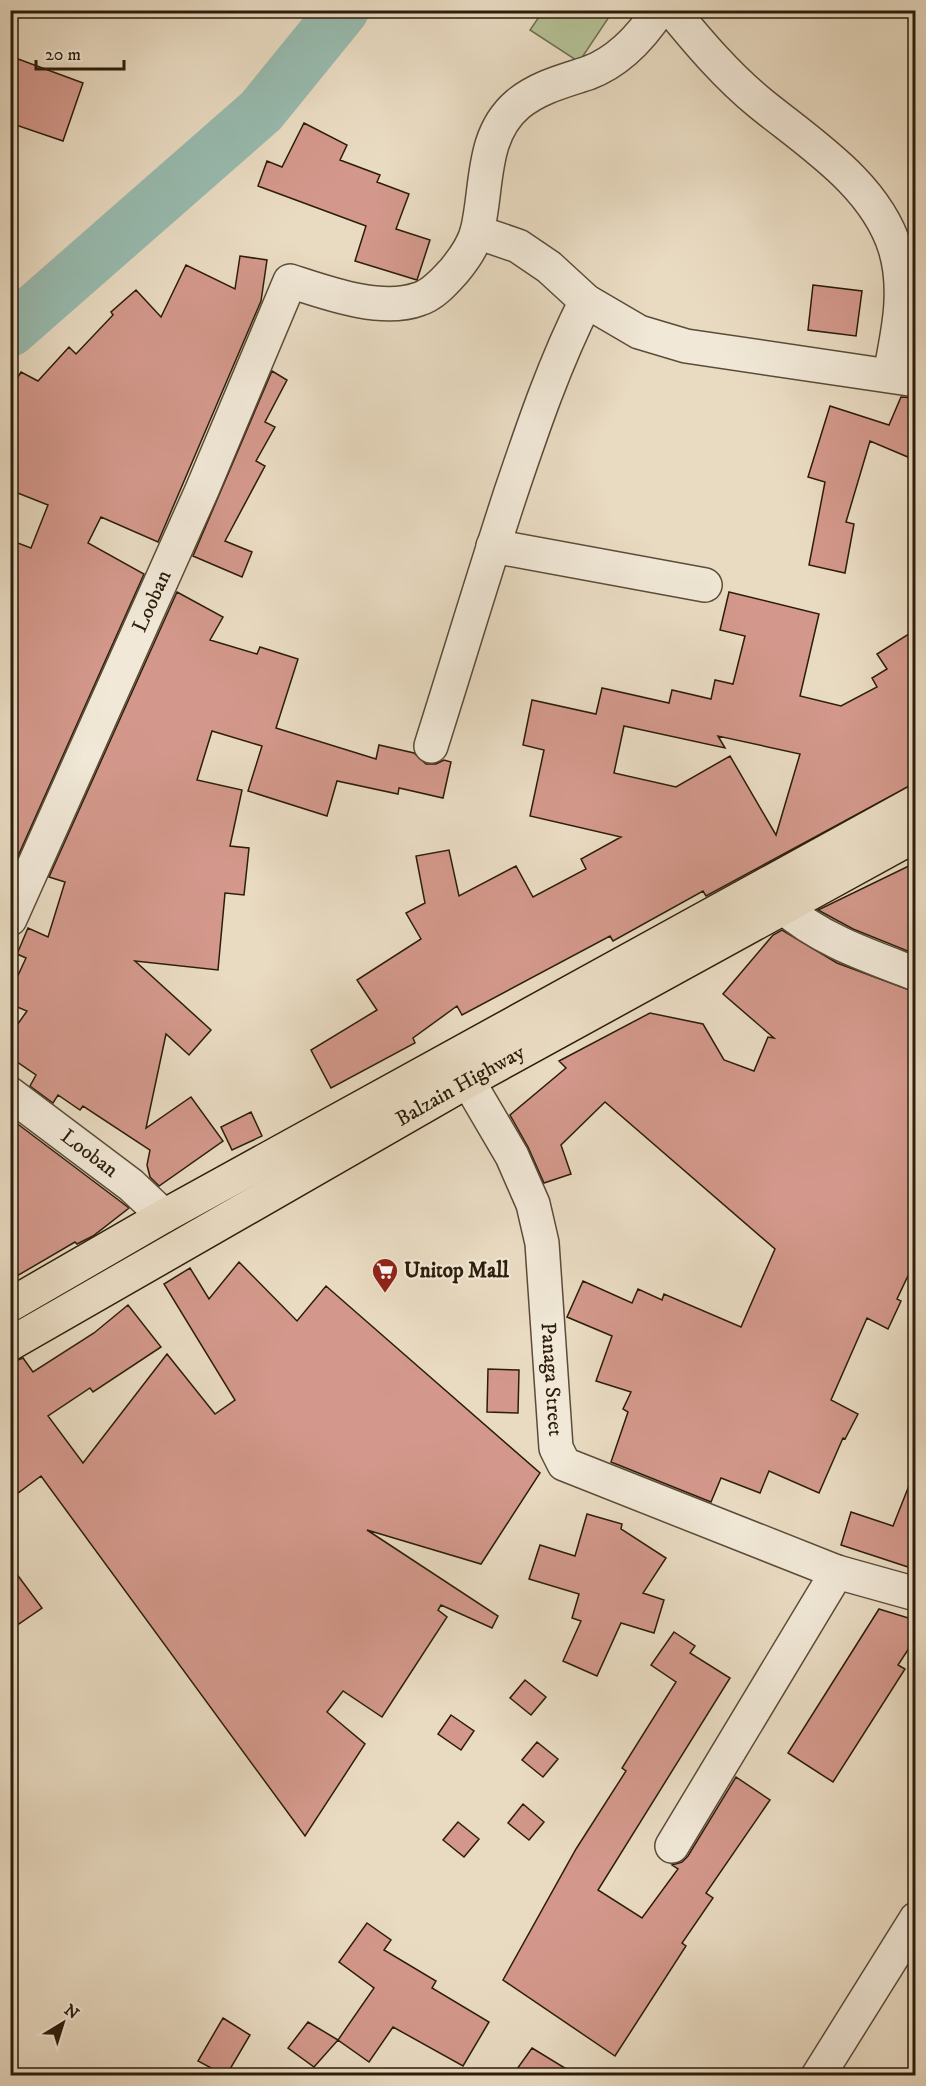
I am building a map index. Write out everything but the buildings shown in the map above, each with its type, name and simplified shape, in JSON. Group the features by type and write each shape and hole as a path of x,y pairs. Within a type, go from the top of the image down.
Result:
{"main road":[{"name":"Balzain Highway","path":"10,1305 164,1216 915,802"},
{"name":"Balzain Highway","path":"10,1344 468,1081 782,906 915,835"}],"street":[{"path":"659,10 646,31 618,57 591,72 552,83 517,105 502,123 490,149 477,232 518,246 549,267 586,301 639,332 686,346 903,377 899,329 902,291 895,248 879,215 849,178 812,142 759,102 707,52 672,10"},
{"name":"Looban","path":"10,919 202,490 290,281 340,298 388,303 420,299 442,284 465,258 477,232"},
{"path":"431,746 493,546 544,394 562,348 586,301"},
{"path":"493,546 705,585"},
{"path":"782,906 801,923 821,934 861,953 915,974"},
{"name":"Panaga Street","path":"468,1081 512,1156 532,1204 542,1243 556,1448 564,1464 837,1572 915,1594"},
{"name":"Looban","path":"10,1094 131,1185 164,1216"},
{"path":"672,1846 837,1572"},
{"path":"818,2076 915,1919"}],"green space":[{"path":"543,11 613,11 579,62 530,30"}],"waterway":[{"path":"10,331 261,111 343,10"}],"place":[{"name":"Unitop Mall","path":"385,1294"}]}
